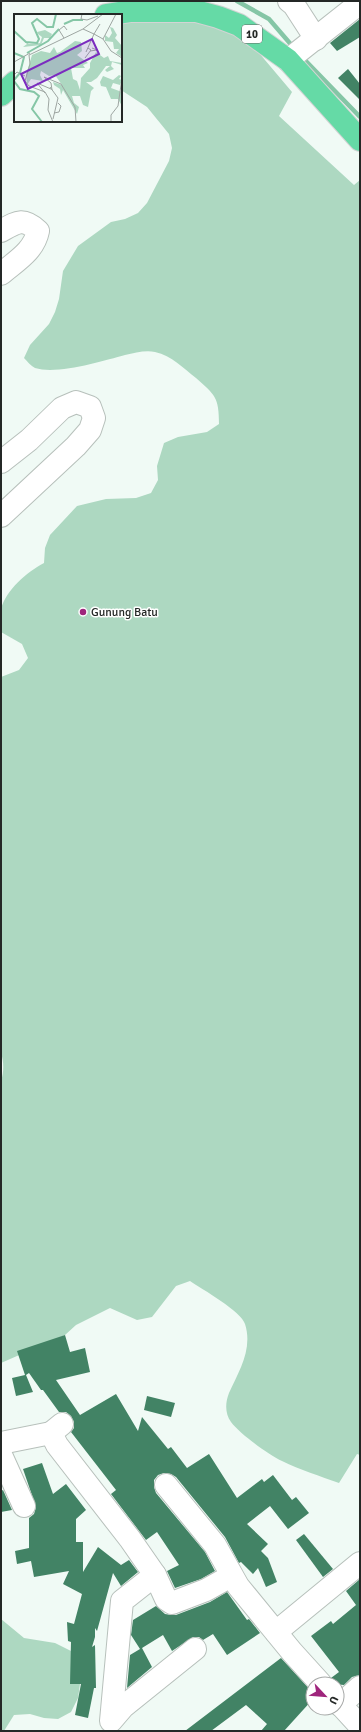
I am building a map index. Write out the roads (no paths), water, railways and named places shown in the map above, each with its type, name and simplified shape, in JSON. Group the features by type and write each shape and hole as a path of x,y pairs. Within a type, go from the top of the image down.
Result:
{"highway":[{"name":"10","path":"114,14 138,11 196,11 239,25 300,51 360,140"},
{"path":"1,95 14,83"}],"street":[{"path":"289,1 294,5 300,51"},
{"path":"300,51 354,8"},
{"path":"1,231 17,222 29,223 38,231 36,240 27,252 1,274"},
{"path":"1,462 29,440 62,408 76,402 90,407 94,418 90,430 76,446 1,516"},
{"path":"1,1443 56,1428 57,1445 130,1539 155,1575 166,1599 172,1603 206,1590 231,1576"},
{"path":"1,1455 24,1506"},
{"path":"166,1485 215,1545 231,1576 314,1676"},
{"path":"276,1632 360,1563"},
{"path":"155,1575 122,1601 111,1721 123,1707 195,1649"},
{"path":"345,1698 360,1687"},
{"path":"345,1710 360,1726"}],"waterway":[{"path":"237,1 269,19 294,48"},
{"path":"301,56 360,117"}],"place":[{"name":"Gunung Batu","path":"83,612"}]}
